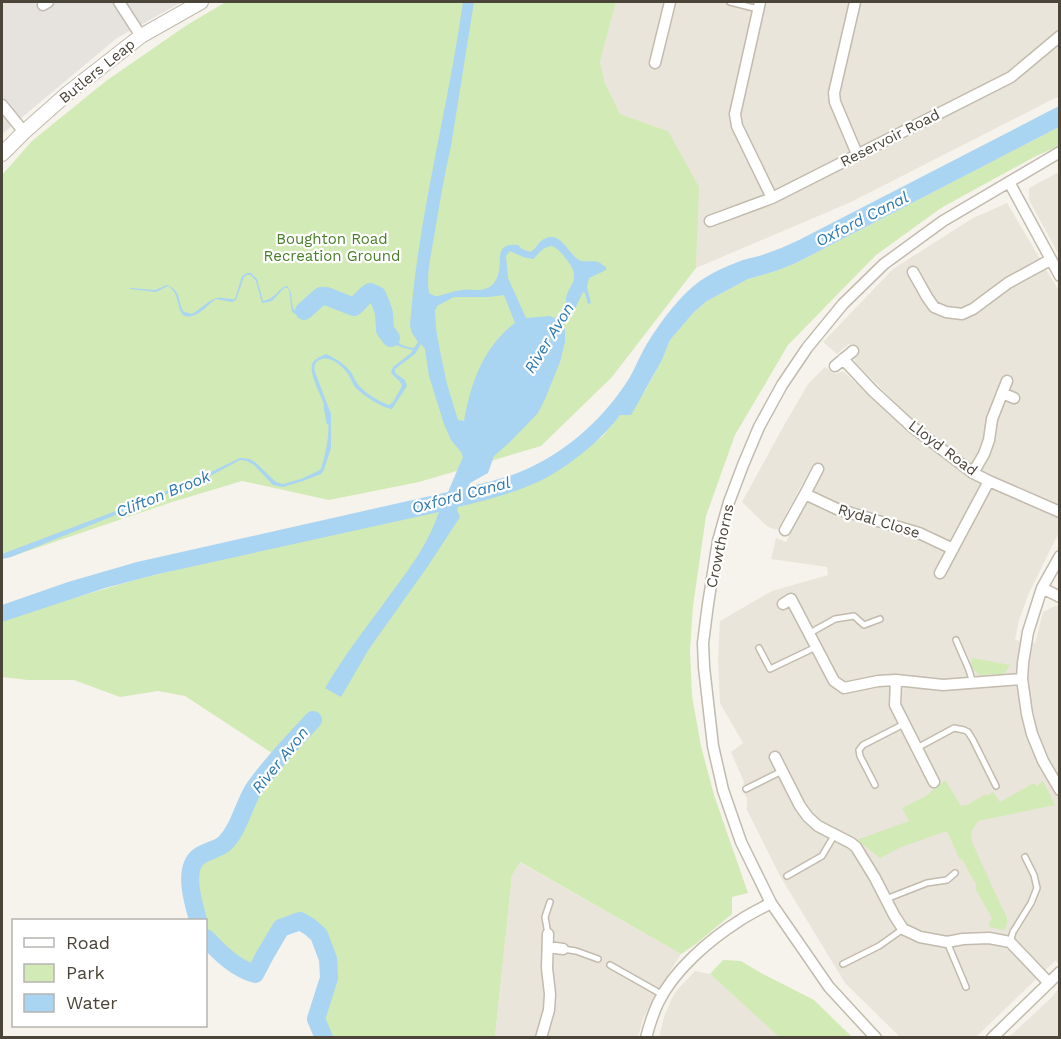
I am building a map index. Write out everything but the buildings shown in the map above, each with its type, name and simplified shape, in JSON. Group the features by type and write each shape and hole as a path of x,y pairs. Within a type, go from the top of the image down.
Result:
{"street":[{"path":"119,2 141,36"},
{"name":"Butlers Leap","path":"2,154 68,93 141,36 201,2"},
{"path":"655,63 663,53 670,2"},
{"path":"855,2 834,93 835,102 857,154"},
{"path":"759,5 735,119 772,198"},
{"name":"Reservoir Road","path":"710,221 772,198 1011,77 1059,36"},
{"path":"2,105 24,132"},
{"name":"Crowthorns","path":"876,1038 829,987 771,903 741,842 723,790 708,719 703,643 716,551 729,502 759,427 807,348 843,304 884,264 943,221 1059,152"},
{"path":"1009,182 1059,276"},
{"path":"913,272 934,307 946,312 962,314 973,309 1008,283 1050,260"},
{"path":"919,283 929,276"},
{"name":"Lloyd Road","path":"853,351 839,363 911,426 989,481 1059,512"},
{"path":"974,472 984,454 992,420 1007,381"},
{"path":"1002,393 1014,398"},
{"path":"785,530 818,469"},
{"path":"940,573 989,481"},
{"name":"Rydal Close","path":"805,494 837,509 919,533 953,549"},
{"path":"1059,556 1042,588 1029,632 1022,679 1032,734 1043,761 1059,790"},
{"path":"1042,588 1059,597"},
{"path":"783,604 791,599 834,681 844,688 896,680 943,684 1022,679"},
{"path":"896,680 895,705 934,782"},
{"path":"775,757 808,817 818,826 856,847 903,929 920,937 947,942 989,938 1010,942 1049,983"},
{"path":"646,1038 658,1002 690,960 740,920 771,903"},
{"path":"541,1038 549,1010 548,934"},
{"path":"548,947 563,949"},
{"path":"992,1038 1059,972"}],"lane":[{"path":"730,2 759,5"},
{"path":"810,633 835,619 854,616 864,625 880,619"},
{"path":"956,640 973,683"},
{"path":"759,648 770,669 816,646"},
{"path":"875,785 859,750 863,745 904,723"},
{"path":"917,748 954,728 964,730 973,740 996,786"},
{"path":"746,789 783,770"},
{"path":"787,876 822,856 834,834"},
{"path":"1010,942 1037,888 1034,875 1025,857"},
{"path":"886,899 927,883 948,880 955,873"},
{"path":"548,934 545,917 550,902"},
{"path":"843,964 879,946 903,929"},
{"path":"947,942 966,987"},
{"path":"563,949 598,959"},
{"path":"610,965 663,995"}],"shaded area":[{"path":"2,2 182,2 117,38 2,134"},
{"path":"616,2 1059,2 1059,96 851,202 696,268 697,238 668,131 620,114 605,83 600,62"},
{"path":"1059,172 1059,255 1029,200 1029,188"},
{"path":"1007,203 1059,291 1059,532 1029,593 1019,620 1015,640 1035,643 1043,612 1057,605 1059,607 1059,963 1055,961 976,1037 900,1037 845,983 780,876 747,810 747,798 742,790 744,782 731,752 743,743 720,703 718,659 720,621 772,591 828,575 827,567 771,559 776,538 786,542 823,470 813,464 777,530 768,527 742,502 808,384 825,367 836,374 843,371 908,431 915,423 856,363 854,359 858,352 849,344 837,354 823,342 893,269 973,218"},
{"path":"519,862 681,954 643,1019 638,1037 495,1038 512,875"},
{"path":"695,971 710,974 779,1037 659,1038 672,998"},
{"path":"1059,988 1059,1037 1009,1037 1052,997"}],"green space":[{"name":"Boughton Road Recreation Ground","path":"226,2 616,2 600,62 605,83 620,114 668,131 699,187 696,268 612,377 541,446 419,482 329,500 242,481 2,558 2,175 32,141 106,81 187,25"},
{"path":"1059,127 1059,146 1036,156 941,208 876,255 788,345 735,435 706,516 693,606 690,650 692,696 701,746 714,795 748,893 732,897 732,914 681,954 520,862 512,875 495,1037 324,1037 316,1019 329,978 328,959 319,935 300,921 282,928 255,974 234,964 207,939 207,919 198,919 191,891 190,875 194,862 200,856 222,846 229,838 254,789 278,757 185,696 158,691 120,697 74,680 28,680 2,677 2,622 75,598 198,564 451,509 539,481 603,436 620,415 645,391 670,340 694,312 707,301 748,279 796,263"},
{"path":"972,658 1010,665 1004,674 979,675 971,666"},
{"path":"945,780 961,806 993,792 1000,802 1034,783 1037,786 1043,781 1055,805 978,821 971,832 972,842 1006,916 1007,925 1004,930 990,927 989,923 992,918 947,831 901,847 880,858 857,840 909,821 902,808 926,796"},
{"path":"723,960 741,961 814,1000 852,1037 779,1037 710,974"}],"water":[{"name":"Oxford Canal","path":"463,2 474,2 430,258 429,293 438,296 459,290 487,288 498,277 501,251 504,247 518,245 530,252 544,239 550,237 559,240 579,260 598,262 606,267 606,270 589,278 587,287 591,303 588,304 583,292 574,311 563,326 565,342 560,362 538,413 494,456 488,473 470,483 468,487 507,477 529,468 559,451 586,430 610,405 630,377 658,326 688,291 707,276 799,240 1059,106 1059,127 796,263 748,279 707,301 694,312 670,340 662,360 631,415 620,415 593,444 572,462 538,482 509,493 458,507 460,517 369,649 341,697 325,688 349,651 413,564 439,512 158,574 105,588 2,622 2,605 68,582 137,562 448,492 463,457 451,440 444,424 429,376 425,349 421,344 415,354 395,369 395,373 405,380 407,386 392,409 367,397 355,387 339,364 327,359 316,362 315,372 331,414 331,448 321,474 283,487 273,485 254,465 240,460 210,476 153,500 2,559 2,554 153,497 240,458 250,459 276,482 283,484 301,479 321,469 326,449 328,421 326,409 313,376 312,365 315,360 326,354 336,359 351,372 367,393 389,405 402,386 391,372 393,367 413,350 399,346 391,340 386,332 381,306 370,293 354,308 328,298 321,298 299,315 293,313 288,288 290,292 294,310 300,312 319,297 329,296 354,305 369,292 377,295 383,304 387,326 392,337 407,347 414,348 418,342 410,326 420,244","holes":["552,246 559,250 574,275 567,295 567,310 559,320 550,316 526,318 508,278 506,256 510,251 533,259 543,249","504,295 515,323 504,333 480,367 470,393 464,421 458,420 447,384 436,329 437,306 454,297"]},
{"path":"247,273 251,273 257,279 263,301 271,298 281,289 287,286 288,288 284,288 272,301 262,303 256,281 251,275 247,275 244,277 236,300 232,302 216,299 198,313 186,316 180,311 176,295 168,286 156,292 130,288 155,290 167,285 177,293 184,312 192,314 214,299 219,298 235,299 242,276"}],"waterway":[{"path":"304,311 321,296 354,307 370,292 377,295 384,313 385,330 391,338"},
{"name":"Clifton Brook","path":"325,406 328,423"},
{"name":"Clifton Brook","path":"182,487 209,476"},
{"name":"River Avon","path":"198,919 190,883 191,868 194,862 200,856 225,843 237,825 253,790 313,720"},
{"name":"River Avon","path":"207,939 234,964 255,974 281,928 300,921 310,927 319,935 328,959 329,978 316,1019 324,1038"}]}
